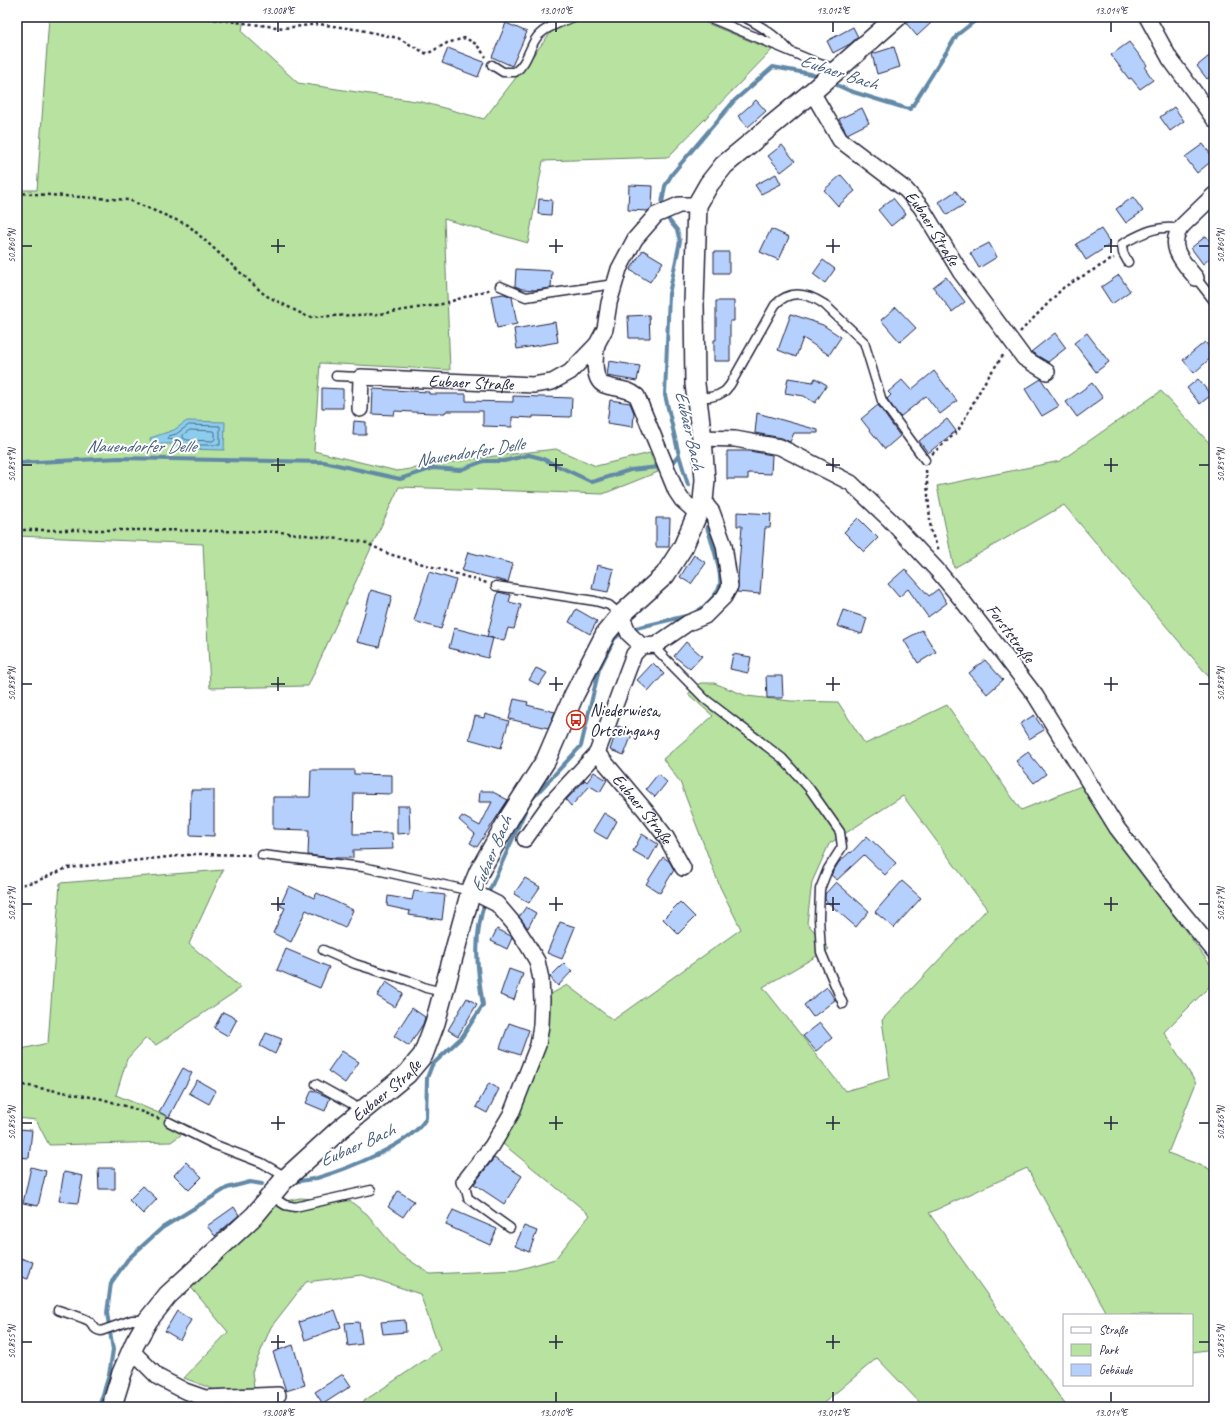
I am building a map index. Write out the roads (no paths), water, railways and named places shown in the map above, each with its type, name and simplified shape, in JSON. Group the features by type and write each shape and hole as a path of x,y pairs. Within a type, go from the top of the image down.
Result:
{"street":[{"name":"Eubaer Straße","path":"113,1407 122,1373 131,1350 148,1320 168,1295 255,1215 287,1177 407,1074 423,1055 435,1023 443,992 481,896 479,872 511,815 546,760 574,695 606,633 625,625 665,575 683,547 701,507 705,480 702,438 695,384 694,302 697,205 709,184 724,165 826,80 897,17"},
{"path":"1147,17 1170,59 1214,118"},
{"name":"Eubaer Straße","path":"826,80 840,140 906,190 921,207 962,272 1024,358 1047,372"},
{"path":"1196,278 1177,252 1175,244 1176,237 1180,229 1214,195"},
{"name":"Eubaer Straße","path":"361,377 533,385 552,382 570,372 597,344 605,329 609,303 619,269 635,238 656,215 679,205 697,205"},
{"name":"Eubaer Straße","path":"525,839 550,804 597,753 634,654 647,646 663,640 688,623 705,616 724,597 730,586 724,545 712,512 682,500 676,492 637,396 633,393 603,384 599,380 594,358 597,344"},
{"path":"360,409 361,377"},
{"name":"Forststraße","path":"702,438 735,439 780,447 851,483 890,520 937,570 962,600 1035,695 1117,828 1173,901 1214,951"},
{"path":"625,625 647,646"},
{"name":"Eubaer Straße","path":"597,753 666,837 683,868"},
{"path":"464,1182 492,1146 511,1114 535,1052 541,1025 541,979 537,961 504,911 481,896"},
{"path":"131,1350 158,1377 185,1392 205,1398 278,1395"}],"lane":[{"path":"492,65 503,72 515,72 524,64 536,38 547,29 572,17"},
{"path":"708,17 820,64 826,80"},
{"path":"744,17 754,22 781,41 790,51"},
{"path":"1128,262 1123,253 1122,244 1144,232 1163,227 1180,229"},
{"path":"1196,278 1214,301"},
{"path":"500,286 526,297 614,284"},
{"path":"697,397 710,397 725,391 736,377 775,305 785,297 792,295 804,295 824,304 864,342 882,401 925,460"},
{"path":"336,376 361,377"},
{"path":"496,586 594,601 609,605 625,625"},
{"path":"647,646 705,699 782,758 809,788 840,832 842,847 828,869 820,889 819,918 821,952 843,1004"},
{"path":"262,855 363,866 481,896"},
{"path":"323,950 356,964 407,980 426,988 443,992"},
{"path":"316,1084 352,1104 361,1112"},
{"path":"169,1122 213,1144 262,1163 287,1177"},
{"path":"464,1182 468,1198 510,1228"},
{"path":"271,1196 285,1205 295,1207 371,1190"},
{"path":"58,1310 88,1321 97,1331 132,1320 148,1320"}],"water":[{"path":"187,421 225,422 224,450 185,449 174,444 151,444 150,438 174,430"}],"waterway":[{"name":"Eubaer Bach","path":"830,82 850,91 910,109 957,35 980,17"},
{"name":"Eubaer Bach","path":"662,203 665,186 672,174 734,101 773,67 811,74 820,78"},
{"name":"Eubaer Bach","path":"668,219 677,230 680,241 669,294 665,395 679,455 688,485"},
{"name":"Nauendorfer Delle","path":"17,463 119,458 324,462 400,479 433,468 460,470 484,461 504,461 529,455 541,458 592,482 630,470 659,467"},
{"path":"673,463 679,455"},
{"name":"Eubaer Bach","path":"696,612 710,600 717,592 720,585 718,565 707,527"},
{"name":"Eubaer Bach","path":"530,801 581,746 599,669 614,639 619,635 636,628 690,615"},
{"name":"Eubaer Bach","path":"487,896 527,807"},
{"name":"Eubaer Bach","path":"292,1182 314,1179 377,1155 419,1128 426,1118 427,1078 432,1065 462,1037 483,1005 477,953 481,915 485,902"},
{"name":"Eubaer Bach","path":"99,1407 109,1375 113,1350 107,1313 111,1283 128,1259 162,1228 227,1188 250,1182 262,1184"}],"place":[{"name":"Niederwiesa, Ortseingang","path":"576,720"}]}
